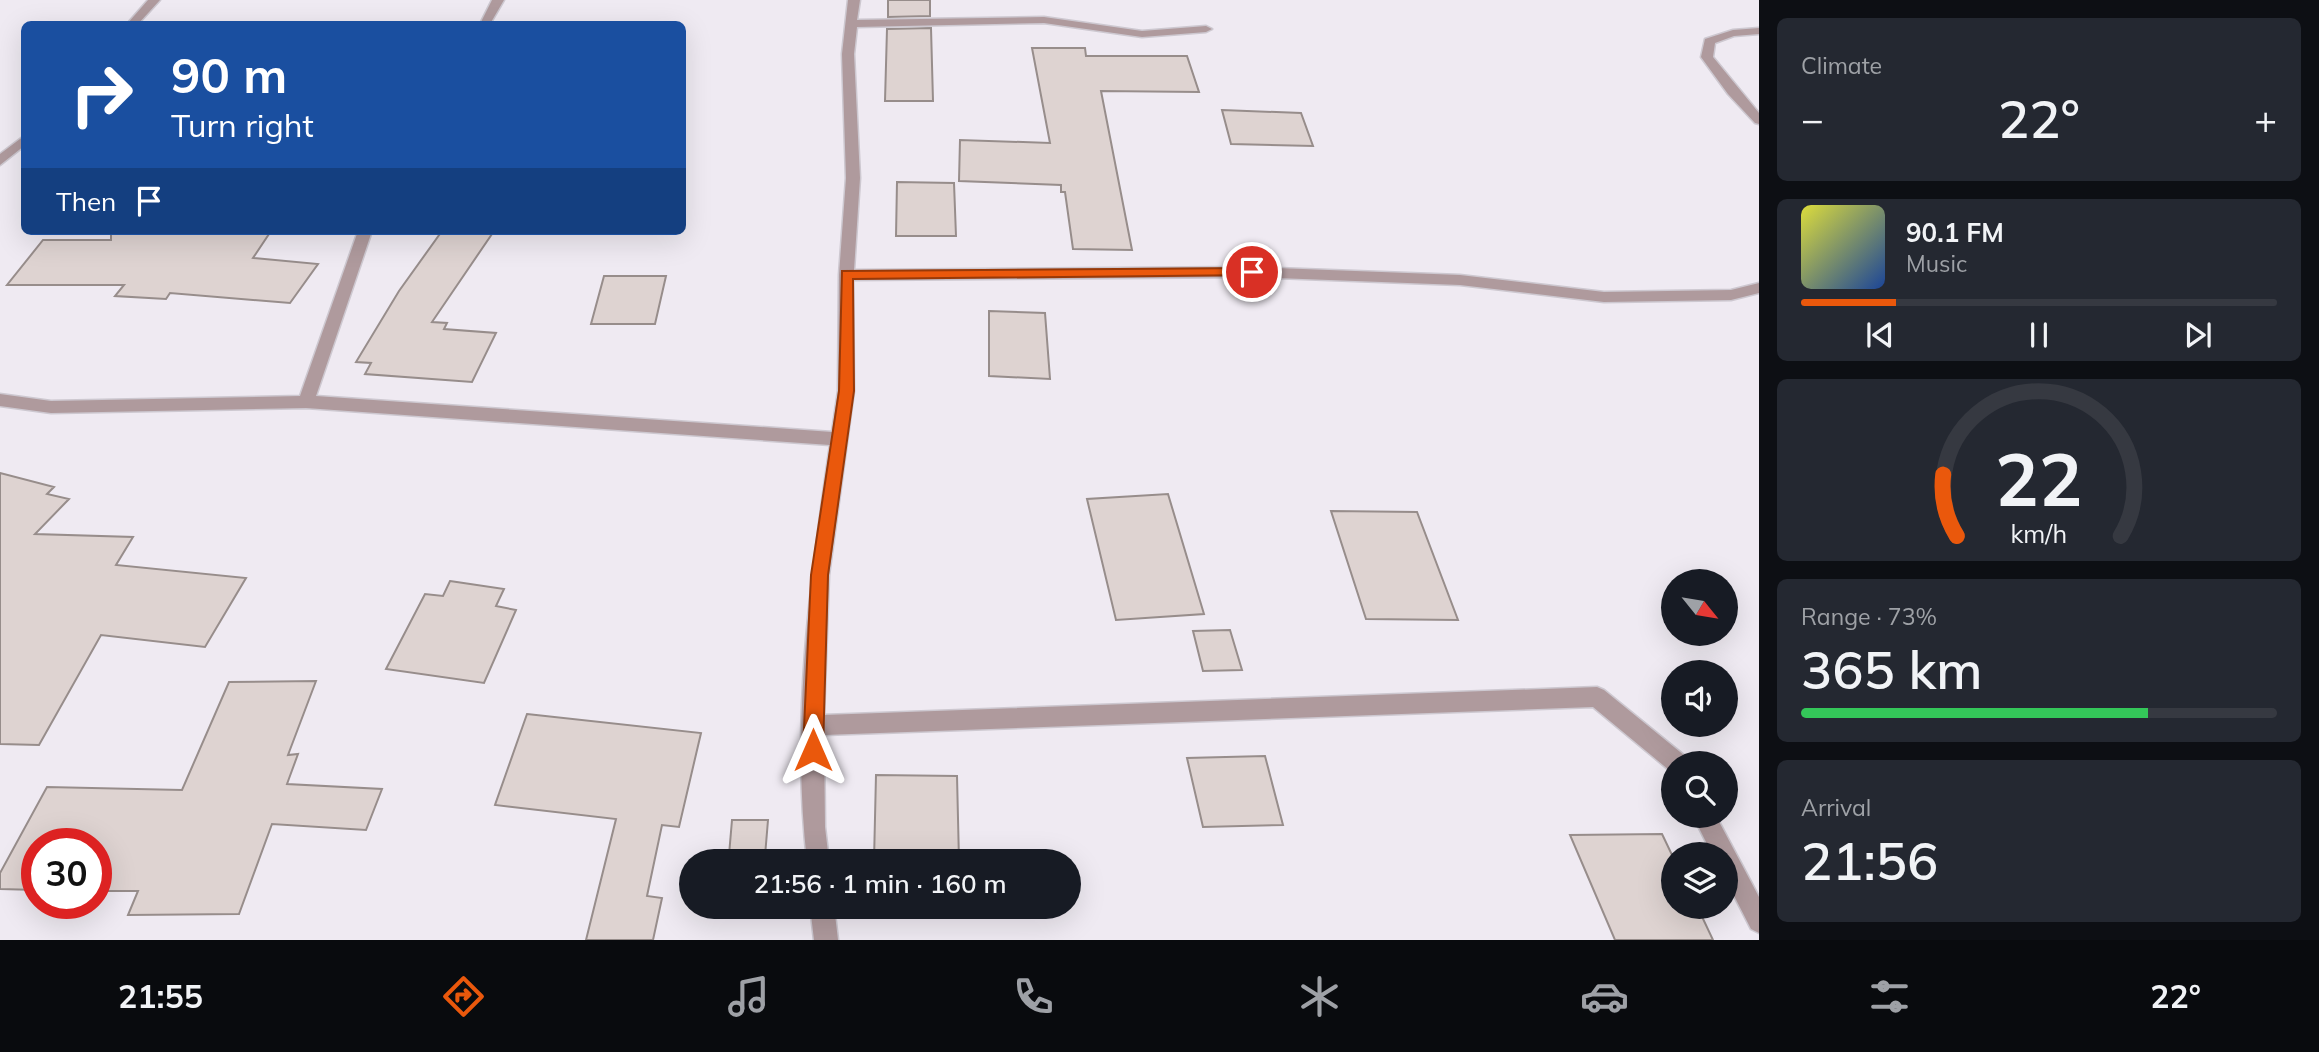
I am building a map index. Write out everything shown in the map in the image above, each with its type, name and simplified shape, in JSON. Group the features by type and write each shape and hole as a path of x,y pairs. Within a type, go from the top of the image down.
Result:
{"street":[{"path":"135,21 154,0"},
{"path":"487,21 498,0"},
{"path":"817,849 813,725 820,575 846,391 846,275 853,177 848,54 853,0"},
{"path":"852,24 1044,20 1142,34 1206,29"},
{"path":"1759,31 1733,33 1709,41 1707,57 1732,91 1759,120"},
{"path":"0,161 21,143"},
{"path":"306,402 364,235"},
{"path":"846,275 1252,272 1460,280 1604,297 1731,295 1759,288"},
{"path":"0,400 51,407 306,402 840,439"},
{"path":"813,725 1597,697 1662,751"},
{"path":"1738,880 1759,921"},
{"path":"824,919 826,940"}],"building":[{"path":"888,0 930,0 930,16 888,17"},
{"path":"931,28 933,101 885,101 887,29"},
{"path":"1032,48 1085,48 1086,56 1187,56 1199,92 1101,91 1132,250 1073,249 1065,192 1061,192 1061,185 959,181 960,140 1050,143"},
{"path":"1222,110 1301,113 1313,146 1231,144"},
{"path":"897,182 954,183 956,236 896,236"},
{"path":"111,235 268,235 253,258 318,264 290,303 170,293 166,299 115,296 124,285 7,285 43,240 111,240"},
{"path":"439,235 491,235 432,322 447,323 444,329 496,333 472,382 365,374 371,363 356,362 399,291"},
{"path":"604,276 666,276 655,324 591,324"},
{"path":"989,311 1045,313 1050,379 989,376"},
{"path":"0,473 54,487 47,494 69,499 35,534 133,537 116,565 246,578 205,647 101,635 39,745 0,744"},
{"path":"1168,494 1204,614 1116,620 1087,499"},
{"path":"1331,511 1417,512 1458,620 1366,619"},
{"path":"450,581 504,589 496,606 516,610 484,683 386,669 425,594 443,596"},
{"path":"1230,630 1242,670 1203,671 1193,631"},
{"path":"316,681 288,755 298,754 287,784 382,789 366,830 272,824 239,914 128,915 138,891 112,891 112,828 25,828 47,787 182,790 229,682"},
{"path":"527,714 701,733 679,827 662,825 647,896 662,898 653,940 586,940 616,819 495,805"},
{"path":"1265,756 1283,825 1203,827 1187,758"},
{"path":"876,775 957,776 959,849 874,849"},
{"path":"732,820 768,820 766,849 730,849"},
{"path":"1662,834 1666,842 1661,842 1661,919 1703,919 1713,940 1615,940 1570,835"},
{"path":"21,835 21,890 0,889 0,873"}],"route":[{"path":"813,750 820,575 846,391 846,275 1252,272"}]}
